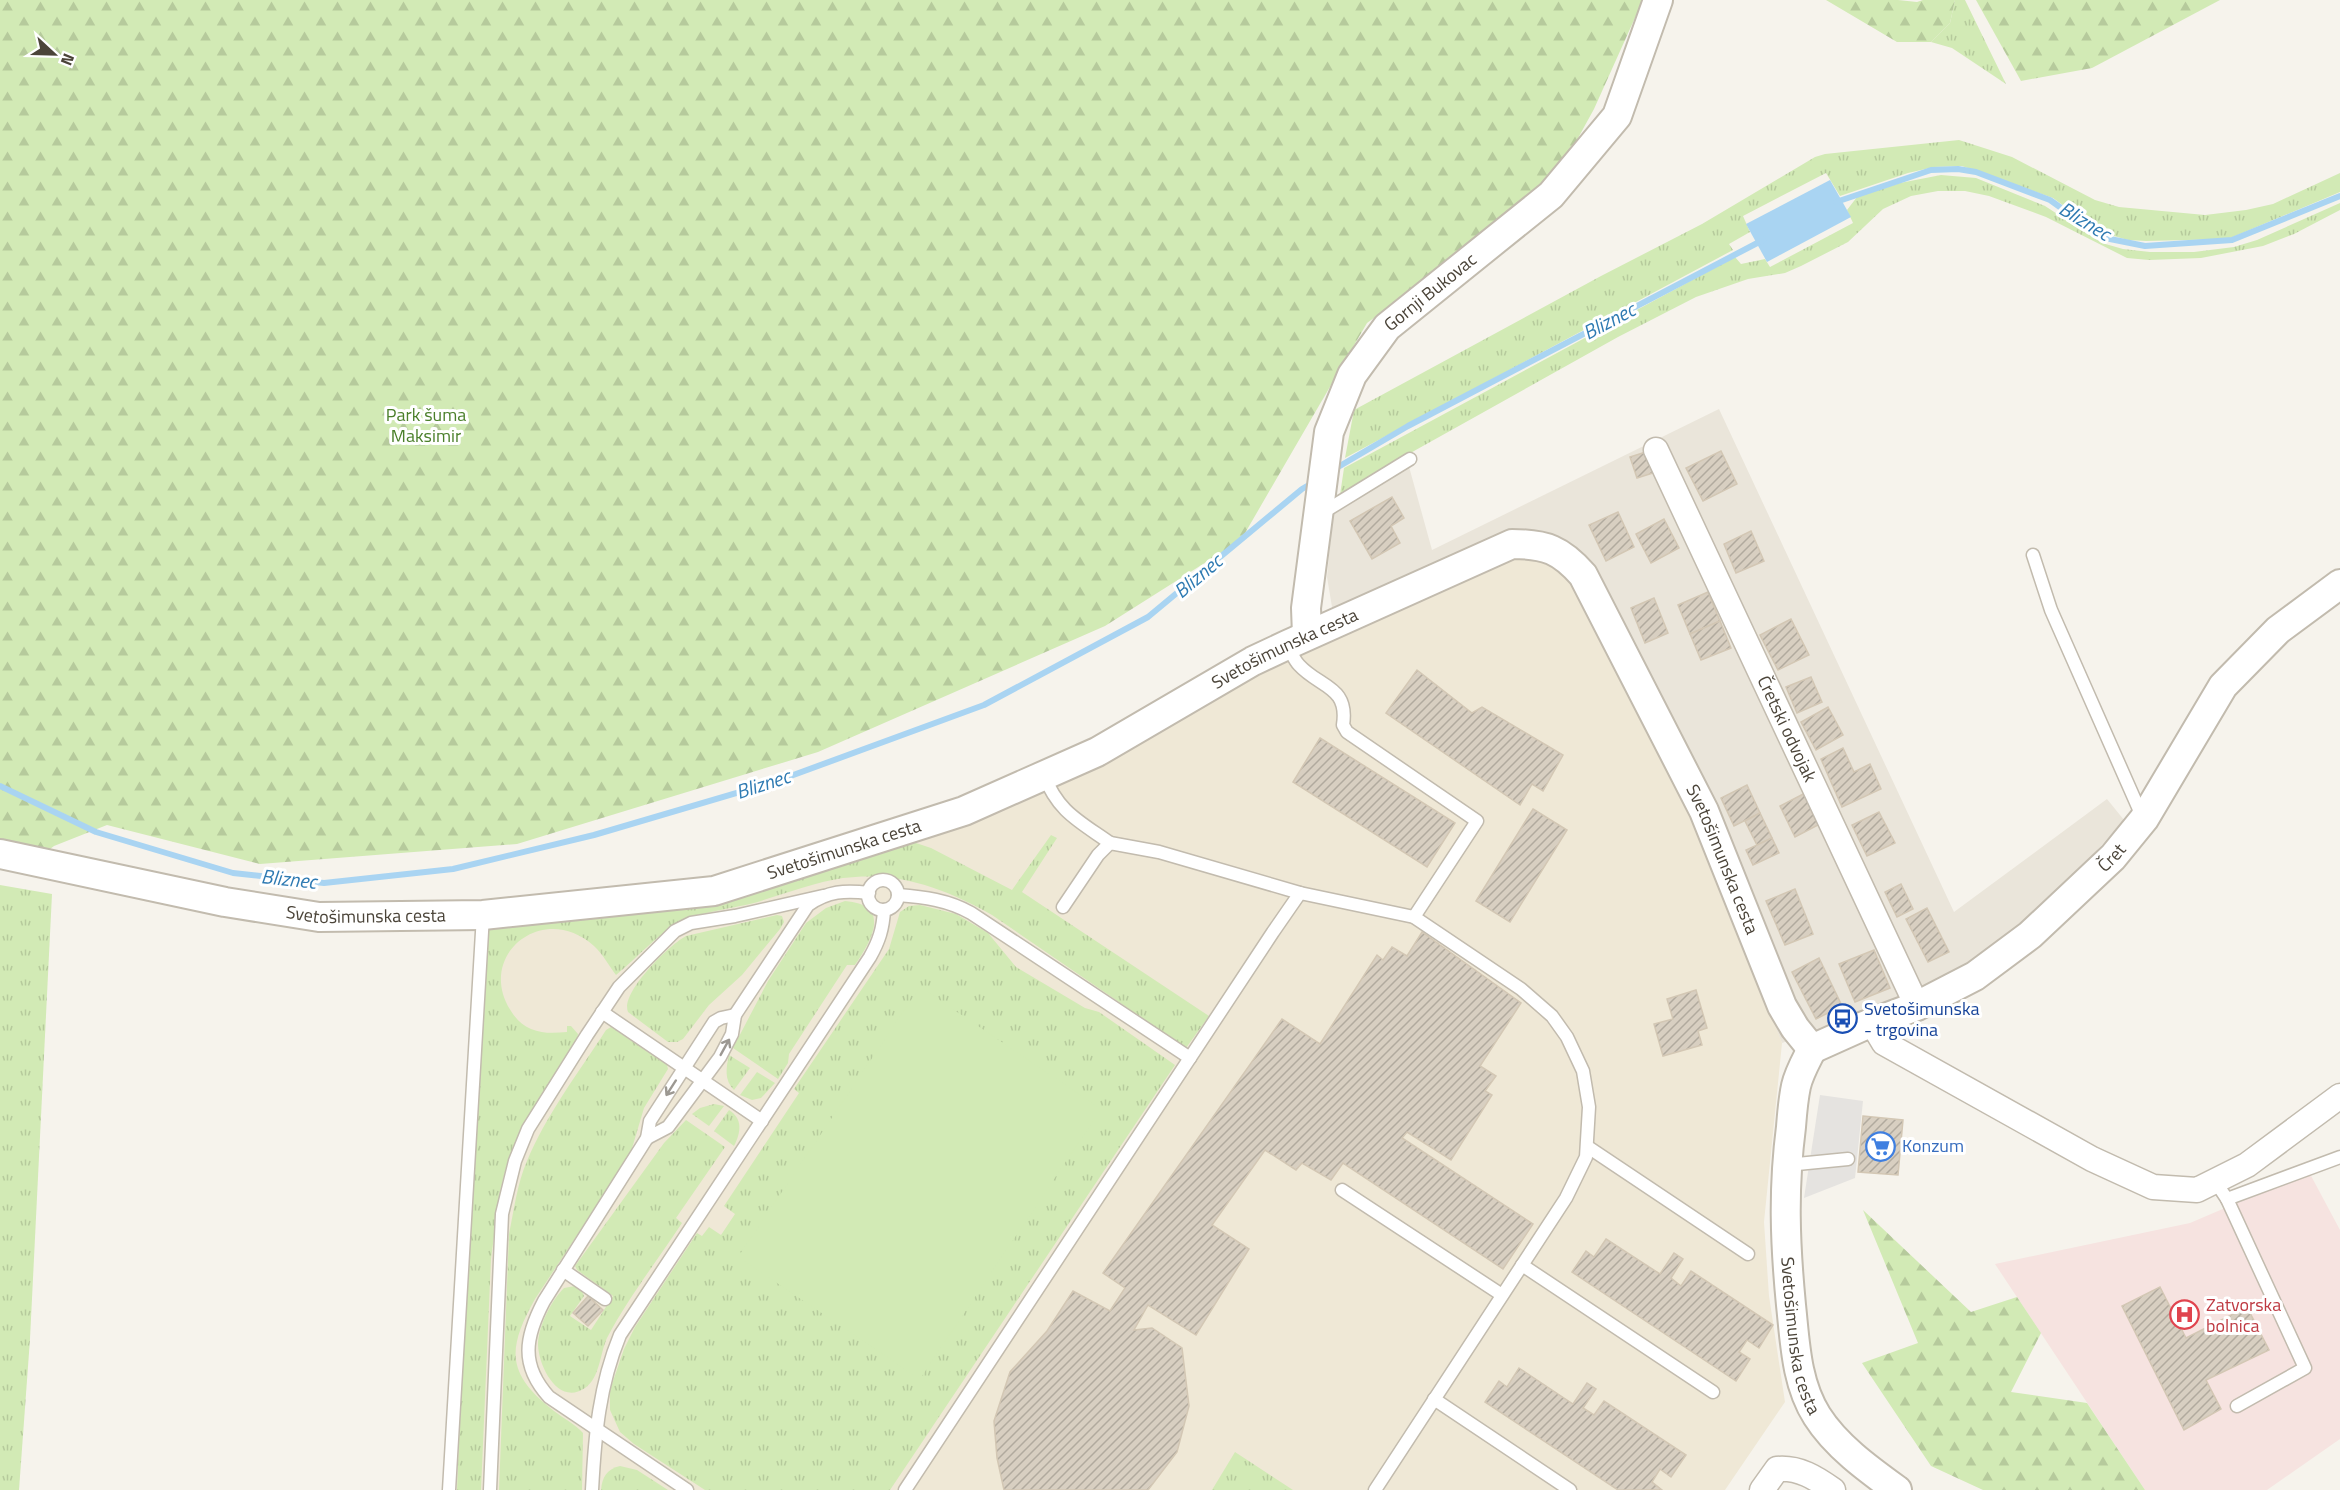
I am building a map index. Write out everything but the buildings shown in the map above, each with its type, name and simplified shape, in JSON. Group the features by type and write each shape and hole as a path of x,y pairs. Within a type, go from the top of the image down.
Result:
{"street":[{"name":"Gornji Bukovac","path":"1297,640 1306,608 1329,432 1352,375 1387,327 1551,195 1617,116 1658,0"},
{"name":"Čretski odvojak","path":"1656,450 1917,1006"},
{"name":"Svetošimunska cesta","path":"0,854 225,902 319,917 483,915 714,891 964,811 1097,752 1253,661 1512,544 1532,544 1553,549 1570,560 1583,575 1704,811 1782,1006 1795,1028 1812,1049 1796,1087 1786,1165 1785,1234 1796,1358 1805,1391 1816,1416 1866,1467 1897,1490"},
{"name":"Čret","path":"1812,1049 1917,1006 1975,976 2030,935 2113,857 2144,819 2223,686 2278,630 2340,584"},
{"path":"1872,1023 1884,1043 2092,1159 2153,1187 2197,1191 2222,1190 2247,1165 2340,1096"},
{"path":"1762,1490 1777,1469 1787,1468 1816,1478 1833,1490"}],"lane":[{"path":"1320,507 1410,459"},
{"path":"2032,555 2051,610 2144,819"},
{"path":"1297,640 1299,665 1341,697 1344,714 1342,725 1347,732 1477,821 1414,917"},
{"path":"1044,775 1055,800 1067,813 1110,843 1159,852 1300,893 1414,917 1521,989 1545,1008 1560,1026 1572,1046 1582,1071 1589,1107 1588,1147 1583,1165 1573,1187 1375,1490"},
{"path":"1063,907 1098,855 1110,843"},
{"path":"886,880 895,885 898,895 893,907 884,910 871,903 868,893 873,884 886,880"},
{"path":"490,1490 498,1257 502,1214 508,1184 528,1130 602,1012 619,987 675,931 692,923 735,916 846,890 868,893"},
{"path":"905,1490 1300,893"},
{"path":"898,895 932,898 958,906 971,913 1190,1058"},
{"path":"647,1138 668,1127 720,1057 732,1035 735,1015 808,905 823,896"},
{"path":"592,1490 596,1430 604,1378 620,1335 870,957 883,928 884,910"},
{"path":"449,1490 483,915"},
{"path":"602,1012 762,1121"},
{"path":"687,1490 549,1397 540,1387 529,1364 530,1332 544,1300 647,1138 650,1121 684,1068 714,1022 735,1015"},
{"path":"1588,1147 1748,1254"},
{"path":"2237,1406 2305,1368 2222,1190 2340,1157"},
{"path":"1786,1165 1848,1159"},
{"path":"1342,1190 1503,1295"},
{"path":"1522,1265 1713,1392"},
{"path":"563,1270 605,1299"},
{"path":"1434,1399 1570,1490"}],"shaded area":[{"path":"1719,409 1954,912 2107,799 2124,820 2040,914 1969,968 1924,991 1782,1043 1575,576 1336,631 1327,577 1333,512 1408,463 1432,550"},
{"path":"1516,552 1542,552 1575,576 1670,760 1782,1043 1764,1222 1769,1296 1785,1402 1725,1490 456,1490 470,1223 492,922 721,897 1012,797 1336,631"},
{"path":"1820,1095 1863,1101 1855,1178 1804,1198"},
{"name":"Zatvorska bolnica","path":"2309,1172 2340,1230 2340,1439 2267,1490 2145,1490 1995,1264 2190,1223"}],"green space":[{"name":"Park šuma Maksimir","path":"0,0 1643,0 1594,109 1550,189 1367,323 1241,540 1105,626 818,752 517,844 260,864 107,825 50,849 0,839"},
{"path":"1826,0 1917,2 1955,0 1950,23 1931,42 1897,42"},
{"path":"1955,0 1965,0 2006,84 1952,48 1931,42 1950,23"},
{"path":"1976,0 2220,0 2092,68 2021,81"},
{"path":"1959,140 2012,157 2095,200 2119,207 2205,215 2246,210 2273,204 2340,173 2340,192 2228,239 2146,241 2128,240 2107,234 2053,198 1962,166 1934,167 1908,173 1840,196 1826,173 1743,216 1750,232 1729,244 1733,250 1345,458 1354,410 1702,224 1815,157 1825,154"},
{"path":"1941,175 1976,178 2045,206 2102,243 2123,249 2150,252 2194,252 2234,247 2257,240 2340,203 2340,210 2294,234 2263,246 2201,258 2149,260 2127,258 2046,217 1989,196 1965,191 1938,191 1911,196 1883,209 1848,242 1785,273 1748,279 1696,297 1618,337 1340,495 1344,468 1735,257 1741,264 1765,259 1770,267 1853,223 1847,210 1857,197 1900,183"},
{"path":"1051,835 1057,838 1022,892 1209,1016 1186,1048 992,915 939,890 883,877 863,876 832,880 750,904 690,917 675,925 648,946 616,975 594,946 574,933 554,929 536,932 520,941 508,954 502,971 502,991 517,1019 536,1031 567,1032 567,1026 571,1026 578,1034 577,1040 523,1126 508,1160 500,1191 491,1259 481,1490 457,1490 470,1171 484,925 913,842 931,848 1012,890"},
{"path":"0,885 52,894 30,1339 19,1490 0,1490"},
{"path":"845,901 860,904 869,909 874,925 872,935 855,965 847,965 789,1054 788,1063 778,1079 733,1048 768,981 806,923 826,908"},
{"path":"920,905 956,914 988,933 1016,967 1085,1008 1099,1012 1175,1065 890,1490 705,1490 634,1444 620,1432 610,1410 610,1390 624,1349 635,1327 697,1233 702,1236 709,1227 721,1235 735,1214 724,1206 799,1093 794,1089 889,949 900,912 909,906"},
{"path":"777,915 782,916 784,922 780,929 742,975 709,1005 683,1039 668,1042 628,1012 627,1004 638,982 678,941 686,936"},
{"path":"920,987 1101,1109 920,1379 738,1257"},
{"path":"611,1027 667,1065 668,1069 644,1108 630,1155 535,1299 519,1332 516,1347 516,1360 527,1385 538,1398 583,1433 582,1490 499,1490 509,1234 518,1188 527,1161 544,1127 606,1030"},
{"path":"729,1055 750,1068 734,1090 727,1078"},
{"path":"757,1072 775,1083 761,1098 752,1100 740,1095"},
{"path":"714,1104 724,1106 709,1126 692,1114 700,1108"},
{"path":"729,1110 739,1122 738,1136 734,1146 714,1131"},
{"path":"686,1120 725,1147 676,1218 682,1223 615,1323 607,1338 594,1378 585,1388 576,1392 567,1392 552,1382 539,1354 540,1330 546,1315 564,1288 575,1286 581,1289 584,1296 570,1316 591,1330 613,1296 577,1270 575,1266 664,1143"},
{"path":"1863,1210 1971,1312 2017,1297 2041,1333 2011,1392 2087,1403 2145,1490 1983,1490 1931,1466 1862,1363 1918,1343"},
{"path":"1235,1452 1293,1490 1212,1490"},
{"path":"620,1466 637,1470 668,1490 601,1490 606,1474"}],"water":[{"path":"1830,180 1851,217 1767,262 1746,224"}],"waterway":[{"name":"Bliznec","path":"1836,202 1931,170 1958,169 1976,172 2050,200 2092,230 2110,239 2145,246 2232,240 2340,196"},
{"name":"Bliznec","path":"1333,470 1408,426 1763,240"},
{"name":"Bliznec","path":"0,786 96,832 233,873 324,883 453,869 594,835 777,781 984,705 1148,617 1302,489 1314,482"}],"place":[{"name":"Svetošimunska - trgovina","path":"1843,1019"},
{"name":"Konzum","path":"1881,1146"},
{"name":"Zatvorska bolnica","path":"2185,1315"}]}
